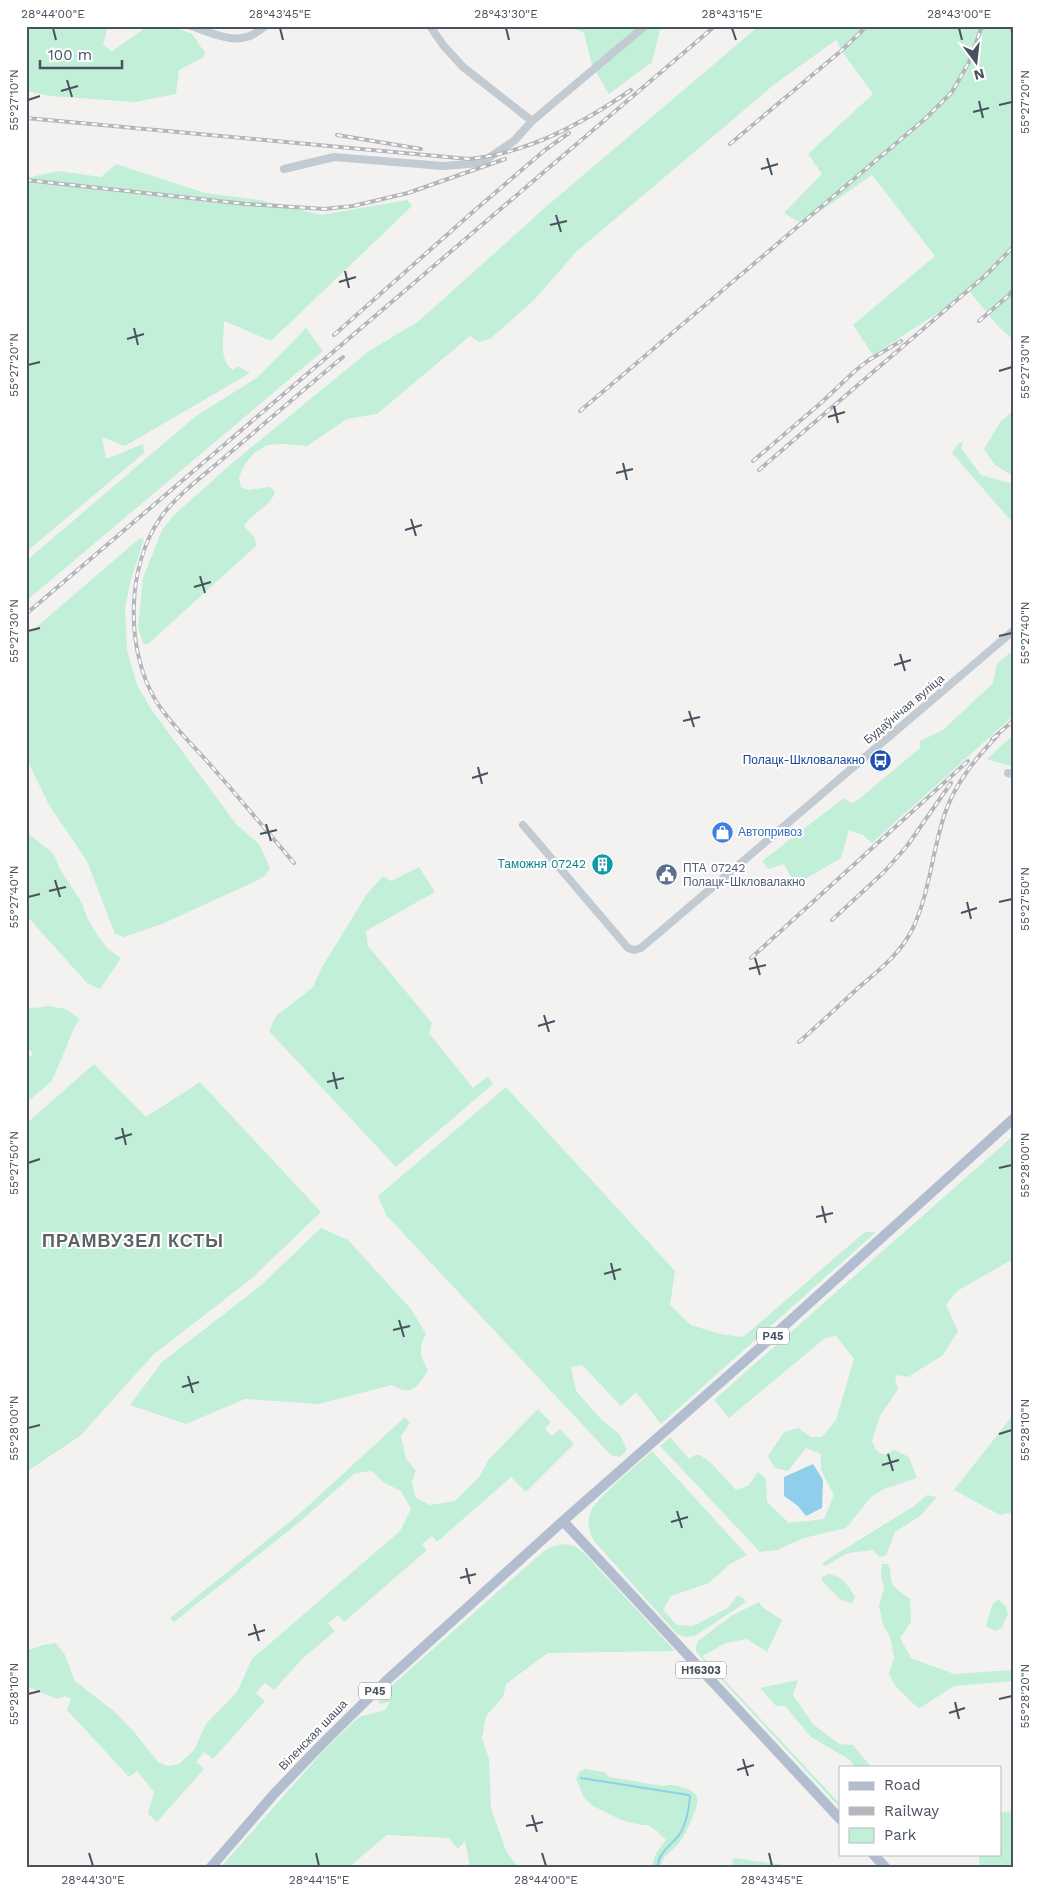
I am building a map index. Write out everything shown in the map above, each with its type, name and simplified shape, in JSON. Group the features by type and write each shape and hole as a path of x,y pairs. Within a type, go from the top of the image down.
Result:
{"main road":[{"name":"Р45","path":"563,1521 756,1351 1013,1119"},
{"name":"Віленская шаша","path":"211,1867 274,1794 351,1714 563,1521"},
{"name":"Н16303","path":"563,1521 839,1818"},
{"path":"875,1856 885,1867"}],"street":[{"path":"191,26 236,40 250,37 266,26"},
{"path":"430,26 443,45 463,67 532,121"},
{"path":"284,169 334,157 443,166 481,163 514,141 532,121 645,26"},
{"name":"Будаўнічая вуліца","path":"522,825 626,946 634,950 641,948 1013,631"}],"green space":[{"path":"26,26 108,26 103,45 112,51 148,26 173,26 192,34 205,53 204,57 179,70 176,94 135,102 50,96 26,91"},
{"path":"568,26 661,26 652,62 609,94 592,65 584,33"},
{"path":"759,26 1013,26 1013,340 997,325 970,292 873,355 853,325 935,256 872,175 802,224 784,213 822,174 808,154 873,94 836,40 776,83 576,252 535,299 490,339 479,342 470,336 377,414 347,419 307,446 267,445 254,453 245,464 239,477 241,487 249,490 269,487 275,491 270,502 244,526 255,538 256,546 148,644 143,644 138,627 143,578 162,530 173,516 231,464 369,351 419,321 548,205"},
{"path":"116,164 205,193 260,200 321,215 407,200 412,206 271,341 224,321 223,348 228,366 233,370 238,366 250,373 125,446 102,437 106,459 143,444 144,453 26,552 26,178 58,171 101,177"},
{"path":"306,328 323,351 26,601 26,561 196,416 258,377"},
{"path":"1013,411 1013,476 995,465 984,449 1001,421"},
{"path":"963,441 961,448 981,475 1013,484 1013,523 952,453 957,445"},
{"path":"140,538 144,539 130,583 125,608 127,650 137,685 151,709 236,824 259,844 270,868 265,876 254,882 162,924 124,937 115,934 87,861 49,805 26,758 26,636"},
{"path":"1013,650 1013,716 872,843 863,835 849,830 841,858 795,885 784,864 768,869 762,861 844,798 851,803 859,799 920,748 920,741 943,730 993,683 997,664"},
{"path":"1013,735 1013,767 987,759"},
{"path":"26,832 53,853 61,871 82,903 87,918 98,936 108,949 121,958 100,989 87,983 26,915"},
{"path":"419,867 435,892 366,931 368,946 432,1023 429,1033 473,1088 488,1076 493,1084 396,1167 269,1031 276,1016 313,987 322,967 367,894 383,876 391,881"},
{"path":"49,1006 66,1009 80,1019 75,1026 52,1081 26,1103 26,1060 33,1054 26,1046 26,1007"},
{"path":"94,1064 146,1117 200,1082 321,1212 251,1279 154,1354 80,1436 26,1472 26,1124"},
{"path":"506,1087 675,1271 670,1305 691,1325 720,1334 743,1337 865,1232 876,1232 661,1424 636,1392 621,1406 582,1365 571,1367 576,1391 602,1420 620,1435 627,1450 620,1457 611,1455 386,1215 378,1196"},
{"path":"1013,1136 1013,1259 957,1291 946,1305 958,1331 943,1355 908,1377 897,1375 895,1378 898,1389 880,1416 872,1441 876,1450 883,1455 895,1450 909,1457 917,1478 884,1489 871,1497 846,1528 804,1538 777,1550 760,1552 660,1446 670,1437 689,1459 695,1455 700,1455 711,1463 736,1490 748,1486 758,1472 766,1479 767,1502 789,1523 824,1519 834,1495 821,1470 821,1454 806,1448 788,1471 775,1468 768,1456 784,1432 798,1428 811,1437 822,1437 836,1420 854,1359 836,1336 825,1338 729,1418 714,1400"},
{"path":"321,1228 348,1240 411,1309 426,1334 421,1352 428,1370 417,1385 409,1390 404,1390 392,1385 318,1404 245,1399 186,1424 130,1405 162,1362 259,1287"},
{"path":"538,1409 551,1422 545,1429 552,1436 560,1429 574,1444 526,1492 511,1477 437,1542 432,1536 422,1544 427,1550 344,1622 338,1615 328,1623 335,1631 303,1658 274,1690 265,1683 256,1693 265,1701 213,1759 204,1752 196,1762 204,1769 157,1822 148,1814 154,1792 137,1771 129,1777 67,1710 71,1699 65,1696 57,1699 26,1686 26,1651 56,1643 65,1655 75,1681 115,1712 158,1762 168,1766 179,1764 194,1750 206,1724 237,1692 252,1659 400,1531 411,1509 401,1491 383,1482 372,1471 355,1473 302,1520 174,1622 170,1618 297,1516 405,1417 410,1423 401,1436 406,1458 416,1471 412,1481 415,1497 430,1505 455,1501 480,1476 489,1459"},
{"path":"1013,1415 1013,1512 1000,1515 954,1490"},
{"path":"652,1451 747,1555 730,1564 709,1583 671,1596 663,1610 677,1625 693,1626 728,1608 738,1595 746,1602 695,1636 685,1637 677,1634 594,1541 588,1523 591,1511 609,1489"},
{"path":"927,1495 937,1497 920,1516 895,1532 886,1555 880,1557 873,1550 848,1553 825,1566 822,1563 914,1506"},
{"path":"564,1544 575,1546 584,1553 675,1651 548,1653 506,1684 503,1697 486,1716 482,1738 489,1759 491,1808 506,1851 518,1867 470,1867 465,1841 458,1849 449,1838 387,1835 349,1867 221,1867 325,1749 359,1717 385,1710 390,1702 380,1704 378,1701 381,1695 544,1551"},
{"path":"882,1564 888,1564 893,1585 910,1599 911,1622 900,1638 911,1658 954,1674 1013,1670 1013,1681 954,1686 918,1708 896,1687 889,1674 894,1657 890,1637 883,1625 879,1606 884,1587 881,1576"},
{"path":"829,1574 842,1579 847,1585 855,1597 852,1603 841,1600 822,1581 822,1577"},
{"path":"998,1599 1006,1606 1008,1614 1002,1628 995,1631 986,1626 992,1605"},
{"path":"759,1602 762,1607 782,1620 767,1652 747,1639 726,1643 702,1656 839,1803 839,1807 696,1652 698,1641 731,1616"},
{"path":"798,1680 793,1695 813,1724 839,1744 853,1745 870,1766 854,1766 850,1760 811,1737 785,1706 776,1706 760,1688"},
{"path":"585,1769 604,1772 609,1777 663,1786 680,1786 695,1794 697,1797 696,1807 688,1827 679,1843 663,1860 661,1867 653,1867 653,1863 657,1852 666,1840 648,1825 621,1820 593,1806 584,1798 576,1779 579,1772"},
{"path":"1013,1811 1013,1867 979,1867 979,1856 1002,1856 1002,1813"},
{"path":"734,1858 798,1867 734,1865 732,1861"}],"water":[{"path":"813,1464 823,1480 822,1508 806,1516 798,1506 784,1496 784,1477"}],"waterway":[{"path":"581,1778 689,1795 688,1810 683,1828 663,1852 658,1862 658,1867"}],"railway":[{"path":"26,614 715,26"},
{"path":"730,144 841,51 867,26"},
{"path":"580,411 926,118 952,92 969,62 982,26"},
{"path":"1010,26 1013,32"},
{"path":"26,118 469,159 513,150 554,135 594,114 631,90"},
{"path":"334,335 475,210 545,150 569,133"},
{"path":"337,135 421,149"},
{"path":"26,180 246,204 325,209 353,206 408,193 505,159"},
{"path":"759,470 986,275 1013,247"},
{"path":"979,321 1013,290"},
{"path":"753,461 856,370 901,341"},
{"path":"294,863 176,727 156,701 146,680 139,657 135,633 136,583 149,537 167,509 191,486 343,357"},
{"path":"992,739 1013,721"},
{"path":"799,1042 888,962 907,939 923,901 945,813 967,771 998,735"},
{"path":"751,958 968,761"},
{"path":"832,920 884,872 907,846 951,783"}],"place":[{"name":"Полацк-Шкловалакно","path":"881,760"},
{"name":"Автопривоз","path":"722,832"},
{"name":"Таможня 07242","path":"602,864"},
{"name":"ПТА 07242 Полацк-Шкловалакно","path":"667,875"}],"district":[{"name":"ПРАМВУЗЕЛ КСТЫ","path":"133,1241"}]}
